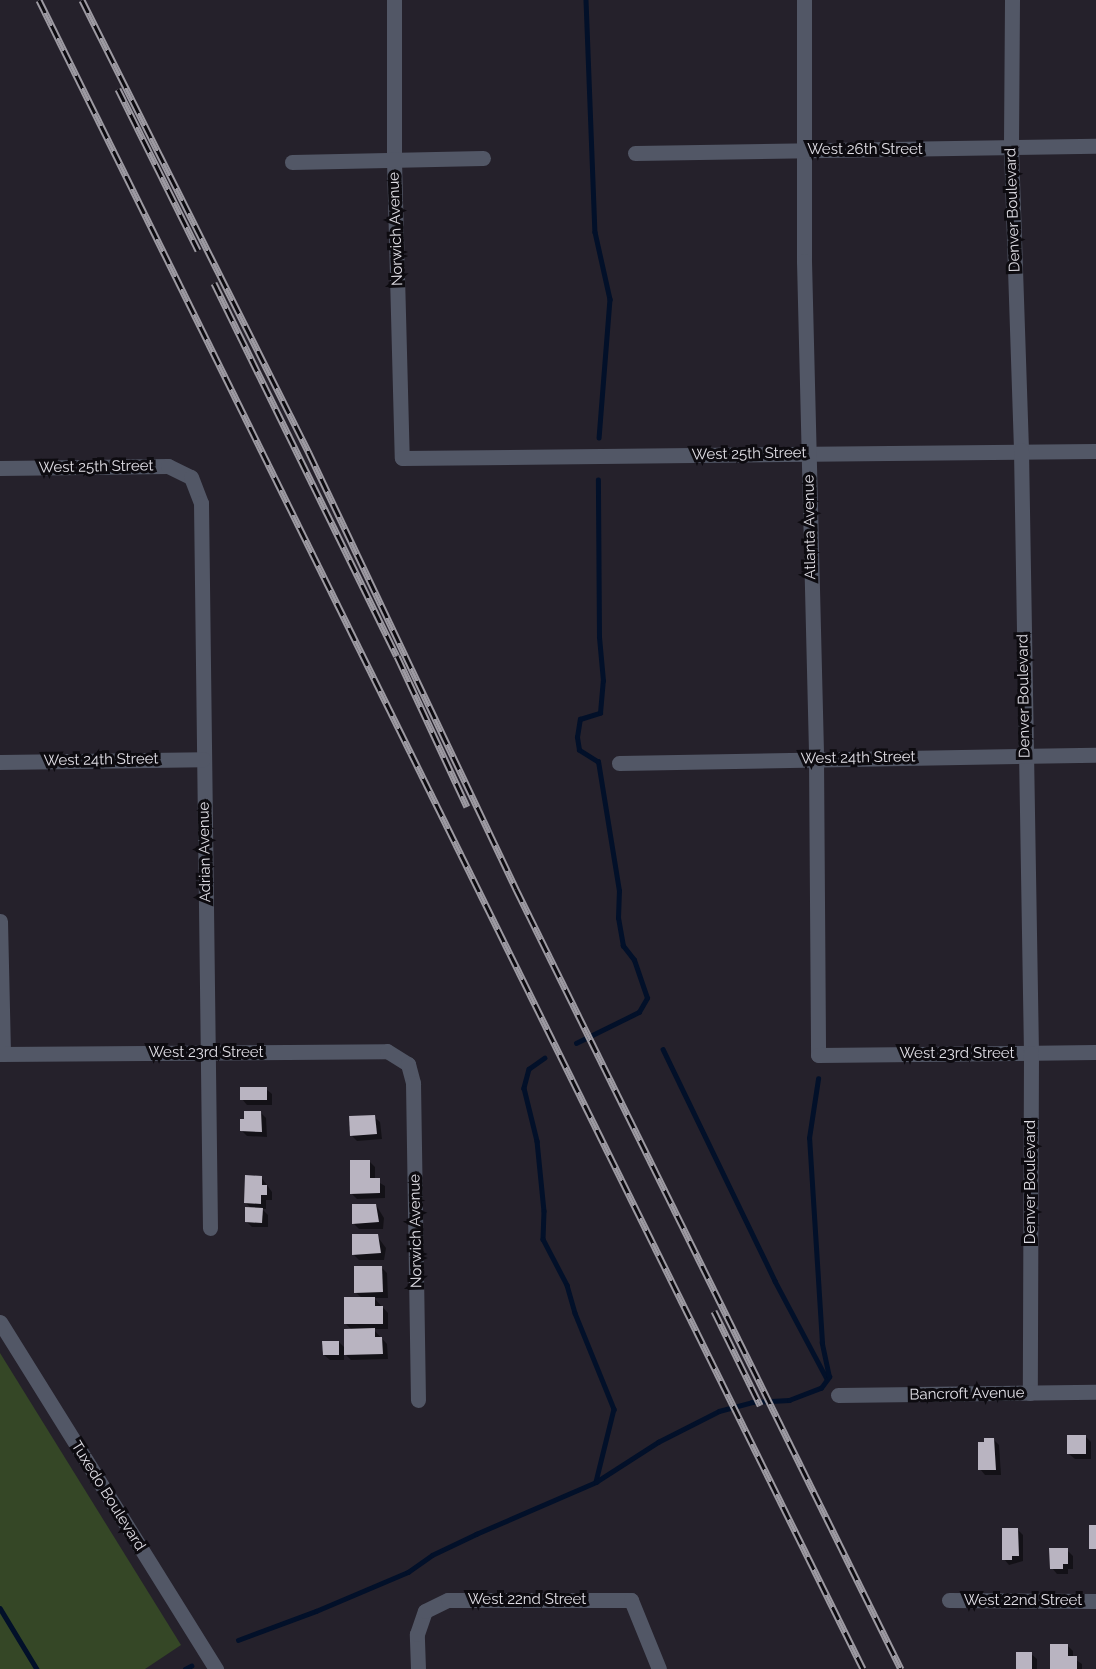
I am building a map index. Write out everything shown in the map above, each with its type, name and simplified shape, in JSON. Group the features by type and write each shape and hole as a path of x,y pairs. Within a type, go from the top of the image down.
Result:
{"street":[{"name":"Norwich Avenue","path":"394,0 394,160 402,458"},
{"name":"Atlanta Avenue","path":"804,0 806,150 804,261 816,758 818,1055"},
{"name":"Denver Boulevard","path":"1012,0 1011,148 1021,450 1031,1053 1030,1393"},
{"name":"West 26th Street","path":"635,153 1096,146"},
{"path":"292,162 483,158"},
{"name":"West 25th Street","path":"402,458 1096,451"},
{"name":"West 25th Street","path":"0,468 168,466 190,477"},
{"name":"Adrian Avenue","path":"190,477 201,503 210,1228"},
{"name":"West 24th Street","path":"619,762 1096,755"},
{"name":"West 24th Street","path":"0,762 203,759"},
{"path":"0,921 2,1054"},
{"name":"West 23rd Street","path":"2,1054 387,1052 408,1064"},
{"name":"West 23rd Street","path":"818,1055 1096,1052"},
{"name":"Norwich Avenue","path":"408,1064 413,1083 418,1400"},
{"name":"Tuxedo Boulevard","path":"0,1322 216,1669"},
{"name":"Bancroft Avenue","path":"838,1395 1096,1392"},
{"name":"West 22nd Street","path":"418,1669 417,1634 425,1611 448,1600 631,1600 659,1669"},
{"name":"West 22nd Street","path":"949,1600 1096,1601"}],"green space":[{"path":"0,1353 181,1645 145,1669 0,1669"}],"building":[{"path":"240,1087 267,1087 267,1100 240,1100"},
{"path":"244,1111 261,1111 262,1132 240,1131 240,1119 244,1119"},
{"path":"375,1115 377,1134 350,1136 349,1116"},
{"path":"350,1160 370,1160 370,1178 380,1178 380,1193 350,1194"},
{"path":"245,1175 262,1176 262,1185 267,1185 267,1195 261,1195 261,1204 244,1203"},
{"path":"352,1204 376,1204 379,1222 352,1224"},
{"path":"245,1207 263,1208 262,1223 245,1222"},
{"path":"352,1234 378,1234 381,1253 352,1255"},
{"path":"354,1266 382,1266 383,1292 354,1293"},
{"path":"344,1297 375,1297 375,1306 383,1306 383,1324 344,1324"},
{"path":"375,1328 375,1337 382,1337 383,1354 344,1355 344,1329"},
{"path":"322,1341 339,1341 339,1355 323,1355"},
{"path":"1067,1435 1086,1435 1086,1454 1067,1454"},
{"path":"984,1438 994,1438 996,1470 978,1470 978,1442 984,1442"},
{"path":"1089,1525 1096,1525 1096,1549 1089,1549"},
{"path":"1002,1528 1018,1528 1019,1556 1012,1556 1012,1560 1002,1560"},
{"path":"1049,1548 1068,1548 1068,1564 1063,1564 1063,1569 1050,1569"},
{"path":"1050,1644 1068,1644 1068,1656 1077,1656 1077,1669 1050,1669"},
{"path":"1016,1652 1032,1652 1032,1669 1016,1669"}],"waterway":[{"path":"586,0 595,232 610,299 599,438"},
{"path":"576,1043 639,1012 647,998 634,960 623,946 618,918 619,891 598,762 579,750 577,737 580,719 600,713 603,681 599,637 598,480"},
{"path":"663,1049 775,1281 827,1379"},
{"path":"545,1058 529,1069 524,1088 537,1141 544,1211 543,1239 567,1285 575,1313 614,1409 596,1482"},
{"path":"238,1640 316,1611 408,1572 432,1555 596,1482 658,1442 719,1411 752,1402 789,1400 821,1388 829,1377 822,1343 809,1138 818,1079"},
{"path":"0,1608 37,1669"},
{"path":"185,1669 191,1666"}],"railway":[{"path":"39,0 863,1669"},
{"path":"82,0 309,453 516,889 901,1669"},
{"path":"118,89 198,250"},
{"path":"214,283 397,656 467,807"},
{"path":"714,1311 760,1405"}]}
